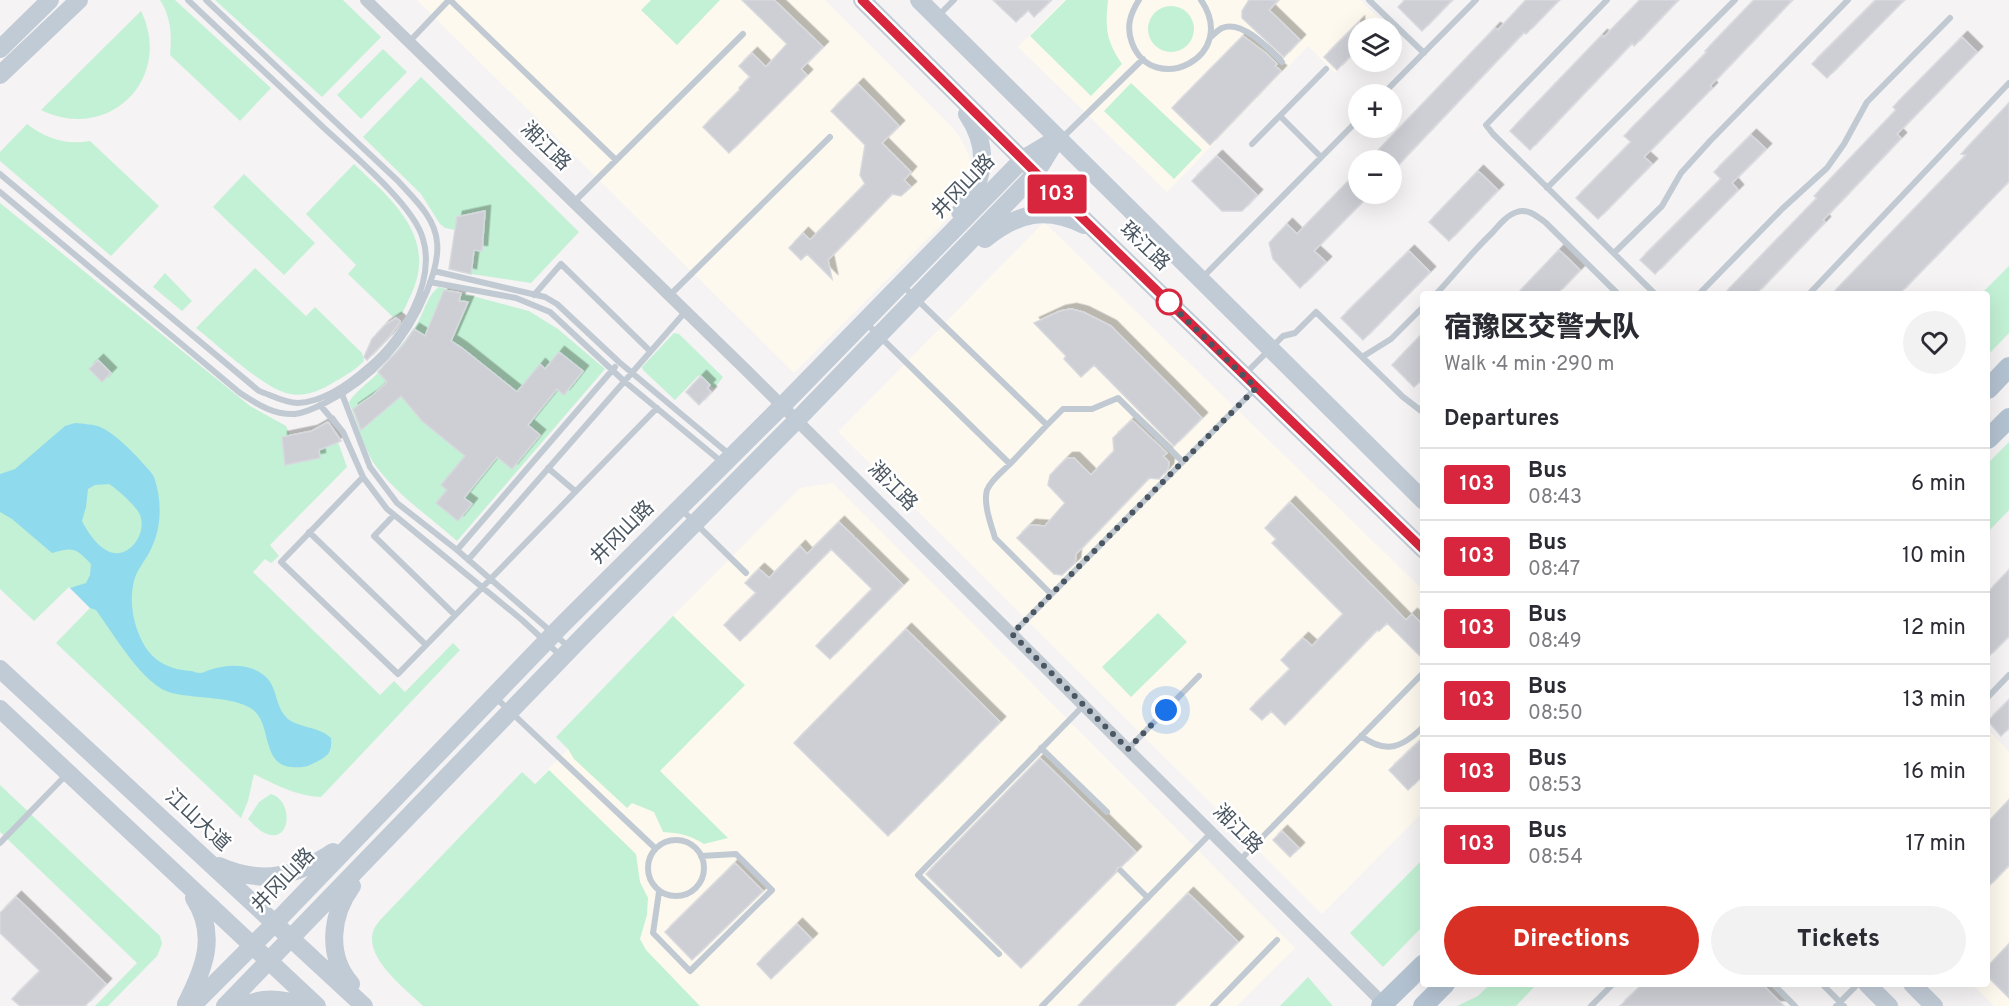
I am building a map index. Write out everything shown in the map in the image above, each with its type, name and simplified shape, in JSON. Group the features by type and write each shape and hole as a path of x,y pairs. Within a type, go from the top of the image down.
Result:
{"main road":[{"path":"1990,387 2009,367"},
{"path":"1990,437 2009,418"},
{"path":"1384,1005 1420,968"},
{"path":"1423,1006 1442,987"}],"street":[{"path":"0,49 50,0"},
{"path":"0,75 79,0"},
{"name":"湘江路","path":"366,0 686,310 1384,1005"},
{"name":"珠江路","path":"862,0 1096,232 1420,546"},
{"name":"珠江路","path":"919,0 1420,496"},
{"path":"904,281 965,207 981,175 982,158 976,127 947,85"},
{"path":"225,1006 566,653 796,421 1036,173 1059,139"},
{"name":"井冈山路","path":"192,1006 275,923 493,695 782,406 1023,159 1059,139"},
{"path":"918,294 1002,225 1015,220 1034,215 1058,214 1096,232"},
{"name":"江山大道","path":"0,669 364,1006"},
{"path":"0,709 316,1006"},
{"path":"209,862 231,872 256,878 276,877 314,865 360,834"},
{"path":"370,1006 342,974 335,955 334,935 336,914 343,897 377,850"},
{"path":"183,882 205,917 207,942 199,979 185,1006"},
{"path":"1870,987 1889,1006"},
{"path":"1915,987 1934,1006"},
{"path":"244,1006 267,999 286,1000 303,1006"}],"lane":[{"path":"0,174 259,391 296,403 316,400 355,379 380,357 411,315 425,276 427,255 423,237 415,219 377,178 188,0"},
{"path":"0,192 240,393 260,406 277,412 296,414 342,394 366,377 391,353 414,320 434,271 437,242 435,231 421,206 381,165 206,0"},
{"path":"410,42 450,0 616,160"},
{"path":"936,18 954,0"},
{"path":"1139,0 1129,23 1129,36 1134,49 1143,59 1153,66 1165,69 1177,69 1189,65 1199,58 1206,48 1211,37 1212,23 1208,10 1201,0"},
{"path":"1393,84 1476,0"},
{"path":"1607,0 1486,125 1652,291"},
{"path":"1547,188 1735,0"},
{"path":"1614,253 1662,206 1681,173 1710,141 1848,0"},
{"path":"1374,2 1424,53"},
{"path":"1702,291 1782,209 1827,168 1844,144 1867,102 1950,18"},
{"path":"1211,37 1222,28 1231,26 1241,29 1262,43 1282,62"},
{"path":"574,202 743,34"},
{"path":"1059,139 1143,59"},
{"path":"1252,144 1326,69"},
{"path":"1812,291 2009,82"},
{"path":"1280,116 1321,157"},
{"path":"1200,280 1348,130"},
{"path":"670,295 830,137"},
{"path":"1439,291 1507,218 1518,212 1535,214 1615,291"},
{"path":"534,295 561,264 650,351"},
{"path":"434,271 545,297 557,304 728,460"},
{"path":"904,281 1047,425"},
{"path":"430,282 516,298 550,312 624,381 728,460"},
{"path":"468,560 686,310"},
{"path":"1362,357 1391,339 1420,310"},
{"path":"1012,634 1183,462 1250,382 1270,349 1283,336 1295,333 1316,312 1403,397 1420,410"},
{"path":"865,322 1010,464"},
{"path":"457,550 620,362"},
{"path":"342,394 370,467 397,503 490,578 566,653"},
{"path":"1051,594 995,538 987,505 987,490 1063,409 1092,409 1118,398 1183,462"},
{"path":"320,405 343,432 363,477 387,509 566,653"},
{"path":"363,477 281,562 398,674 657,408"},
{"path":"548,468 575,491"},
{"path":"680,508 746,573"},
{"path":"394,515 374,536 455,615"},
{"path":"309,532 426,645"},
{"path":"1990,695 2009,675"},
{"path":"1128,749 1199,676"},
{"path":"1239,860 1420,676"},
{"path":"493,695 655,848"},
{"path":"999,954 918,875 1084,705"},
{"path":"1361,736 1382,747 1395,747 1411,739 1420,730"},
{"path":"1041,748 1107,812"},
{"path":"0,843 68,773"},
{"path":"1042,1006 1212,832"},
{"path":"671,840 680,840 689,843 701,856 704,874 695,889 687,894 678,897 668,896 659,892 652,885 647,866 655,848 671,840"},
{"path":"659,892 652,933 690,971 772,890 736,854 701,856"},
{"path":"1122,872 1148,898"},
{"path":"1213,1006 1277,940"},
{"path":"1591,1006 1610,987"},
{"path":"1776,987 1795,1006"},
{"path":"1825,987 1840,1005 1855,987"}],"shaded area":[{"path":"417,0 825,0 954,129 968,153 972,180 963,203 794,373"},
{"path":"1064,0 1360,0 1379,18 1348,18 1348,60 1335,73 1308,46 1167,192 1018,47"},
{"path":"1044,222 1420,587 1420,815 1322,914 838,432"},
{"path":"833,483 1295,948 1237,1006 521,1006 416,905 686,628 673,616 800,488"},
{"path":"1990,732 2009,751 2009,1006 1994,1006 1975,987 1990,987"}],"green space":[{"path":"160,0 175,0 271,88 240,121 170,55 170,26"},
{"path":"215,0 343,0 381,37 322,97"},
{"path":"651,0 720,0 677,45 641,10"},
{"path":"1066,0 1108,0 1108,34 1122,64 1091,96 1030,36"},
{"path":"1171,6 1187,13 1194,29 1187,45 1171,52 1155,45 1148,29 1155,13"},
{"path":"141,11 149,36 149,60 142,81 128,98 111,111 90,118 66,118 41,110"},
{"path":"383,49 407,72 361,119 337,95"},
{"path":"421,77 579,232 531,283 471,274 474,250 482,251 485,211 457,217 455,230 445,228 421,194 363,137"},
{"path":"1131,83 1202,150 1174,179 1104,111"},
{"path":"27,124 57,140 90,141 159,206 111,256 0,161 0,152"},
{"path":"354,164 398,209 414,235 418,250 419,266 413,291 402,314 393,317 348,274 356,265 306,214"},
{"path":"244,174 315,243 284,275 213,207"},
{"path":"0,203 250,406 286,426 290,435 282,437 286,465 320,458 319,450 338,442 347,467 270,545 279,556 271,563 265,559 253,572 380,695 394,681 405,692 453,643 460,650 321,797 295,792 254,774 248,801 241,818 56,643 90,608 69,587 34,621 0,589"},
{"path":"2009,266 2009,333 1990,353 1990,291 1984,291"},
{"path":"255,268 306,316 315,307 362,353 364,361 350,373 311,393 286,393 264,382 196,328"},
{"path":"165,273 192,301 182,311 153,287"},
{"path":"439,287 529,311 558,329 605,369 457,541 401,494 381,473 366,448 349,402 406,340 431,295"},
{"path":"674,333 679,334 723,377 714,389 699,375 675,400 643,370 642,367"},
{"path":"2009,442 2009,510 1990,530 1990,461"},
{"path":"1158,613 1187,642 1131,697 1102,667"},
{"path":"673,616 745,685 660,771 728,838 704,844 684,835 663,832 654,812 632,803 627,808 574,759 556,737"},
{"path":"549,770 636,854 640,882 648,898 647,915 640,939 646,950 700,1006 423,1006 397,982 380,961 372,940 374,929 381,920 522,772 535,784"},
{"path":"0,785 160,936 162,944 157,956 108,1006 95,1006 137,963 0,832"},
{"path":"271,794 283,804 287,820 281,832 275,835 262,832 248,819 259,802"},
{"path":"1420,862 1420,929 1383,967 1350,933"},
{"path":"1308,977 1333,1006 1280,1006"},
{"path":"1487,987 1534,987 1516,1006 1457,1006 1478,996"}],"water":[{"path":"75,423 89,424 108,431 131,451 154,477 159,504 159,523 155,541 135,577 132,597 134,621 147,650 163,664 177,669 200,673 219,667 235,666 260,672 271,683 281,710 290,721 320,731 331,738 331,748 326,756 302,767 281,764 271,751 262,723 252,709 234,702 182,695 161,689 130,658 96,610 90,608 70,588 86,583 90,575 91,564 74,550 52,553 12,519 0,512 0,474 15,469 65,426","holes":["109,484 126,497 141,519 142,526 137,540 133,546 121,553 109,552 99,545 82,521 88,489 95,485"]}],"building":[{"path":"742,0 774,0 823,47 801,69 807,75 729,153 703,127 750,77 739,66 752,53 766,67 787,44"},
{"path":"993,0 1051,0 1034,17 1028,10 1016,22"},
{"path":"1249,0 1278,0 1269,10 1300,40 1284,57 1242,18 1242,11"},
{"path":"1405,0 1452,0 1422,31 1398,7"},
{"path":"1526,0 1559,0 1526,34 1524,32 1402,160 1402,150 1379,150 1390,138 1402,138 1402,125 1495,28 1498,30"},
{"path":"1640,0 1678,0 1634,46 1632,43 1530,150 1510,131 1602,35 1604,37"},
{"path":"1754,0 1792,0 1710,86 1712,88 1644,157 1652,164 1598,219 1576,198 1631,142 1624,136 1707,52 1705,51"},
{"path":"1876,0 1904,0 1827,78 1812,64"},
{"path":"1348,33 1348,58 1337,70 1324,57"},
{"path":"1243,36 1267,54 1281,71 1210,145 1172,108"},
{"path":"1962,37 1977,52 1897,134 1901,138 1759,291 1727,291 1817,198 1814,196 1896,110 1893,107"},
{"path":"858,84 899,126 882,143 911,172 904,180 911,187 901,196 892,194 828,260 832,279 807,254 801,260 789,248 803,233 810,240 865,184 860,175 865,145 831,111"},
{"path":"2009,103 2009,181 1902,291 1835,291 1966,155 1961,154"},
{"path":"1751,135 1766,149 1732,183 1738,190 1655,274 1640,260 1721,179 1714,172"},
{"path":"1217,156 1257,195 1242,211 1222,211 1192,181"},
{"path":"1478,171 1498,190 1449,241 1429,222"},
{"path":"1348,181 1348,204 1360,204 1314,251 1326,262 1300,288 1273,259 1269,243 1287,224 1297,234"},
{"path":"485,211 482,251 474,250 471,274 449,269 457,217"},
{"path":"1559,250 1580,270 1560,291 1520,291"},
{"path":"1409,251 1430,272 1363,340 1341,318"},
{"path":"444,290 461,293 459,301 468,302 451,341 517,392 540,364 545,369 559,352 583,371 564,395 557,389 528,425 540,435 512,469 497,457 464,498 472,504 458,521 436,503 447,490 441,485 465,456 422,421 401,396 361,430 353,409 387,382 378,372 403,345 414,329 425,336"},
{"path":"1071,309 1083,312 1111,326 1202,418 1174,446 1094,365 1081,377 1064,359 1066,356 1034,323 1060,311"},
{"path":"396,318 400,322 367,360 364,357 372,339 385,325"},
{"path":"1420,336 1420,382 1414,387 1392,365"},
{"path":"98,360 111,373 102,382 89,369"},
{"path":"701,376 710,385 707,388 711,392 699,405 686,392"},
{"path":"1132,420 1167,453 1163,456 1169,462 1168,469 1159,479 1149,478 1076,554 1075,563 1062,575 1054,574 1017,538 1030,525 1045,526 1065,503 1048,485 1050,475 1067,458 1074,458 1091,475 1114,451 1113,438"},
{"path":"328,422 341,441 319,450 320,458 285,465 282,437 312,431"},
{"path":"1290,502 1406,620 1412,614 1420,622 1420,656 1387,623 1379,631 1377,630 1285,725 1271,711 1262,720 1250,709 1290,669 1281,660 1303,638 1312,646 1343,614 1272,543 1276,539 1265,528"},
{"path":"839,522 903,585 830,659 816,646 872,589 831,549 740,641 724,625 756,593 745,583 759,569 769,578 800,546 807,554"},
{"path":"2009,570 2009,636 1990,655 1990,590"},
{"path":"906,629 1000,722 888,836 794,743"},
{"path":"2009,700 2009,728 2001,736 1990,723 1990,719"},
{"path":"1420,741 1420,779 1408,790 1389,770"},
{"path":"1040,758 1136,852 1117,868 1116,872 1021,968 926,874"},
{"path":"2009,800 2009,865 1990,885 1990,820"},
{"path":"1282,831 1299,848 1290,857 1273,840"},
{"path":"735,863 763,891 692,960 665,932"},
{"path":"1188,893 1238,942 1174,1006 1078,1006"},
{"path":"16,897 106,984 85,1006 20,1006 12,999 40,971 0,933 0,913"},
{"path":"797,924 812,939 771,979 757,964"},
{"path":"2009,944 2009,998 1990,979 1990,964"},
{"path":"1640,987 1765,987 1784,1006 1620,1006"}],"bus line":[{"name":"103","path":"862,0 1036,173 1420,546"}],"route":[{"path":"1166,710 1128,749 1012,634 1256,388 1162,296 1169,302"}]}
